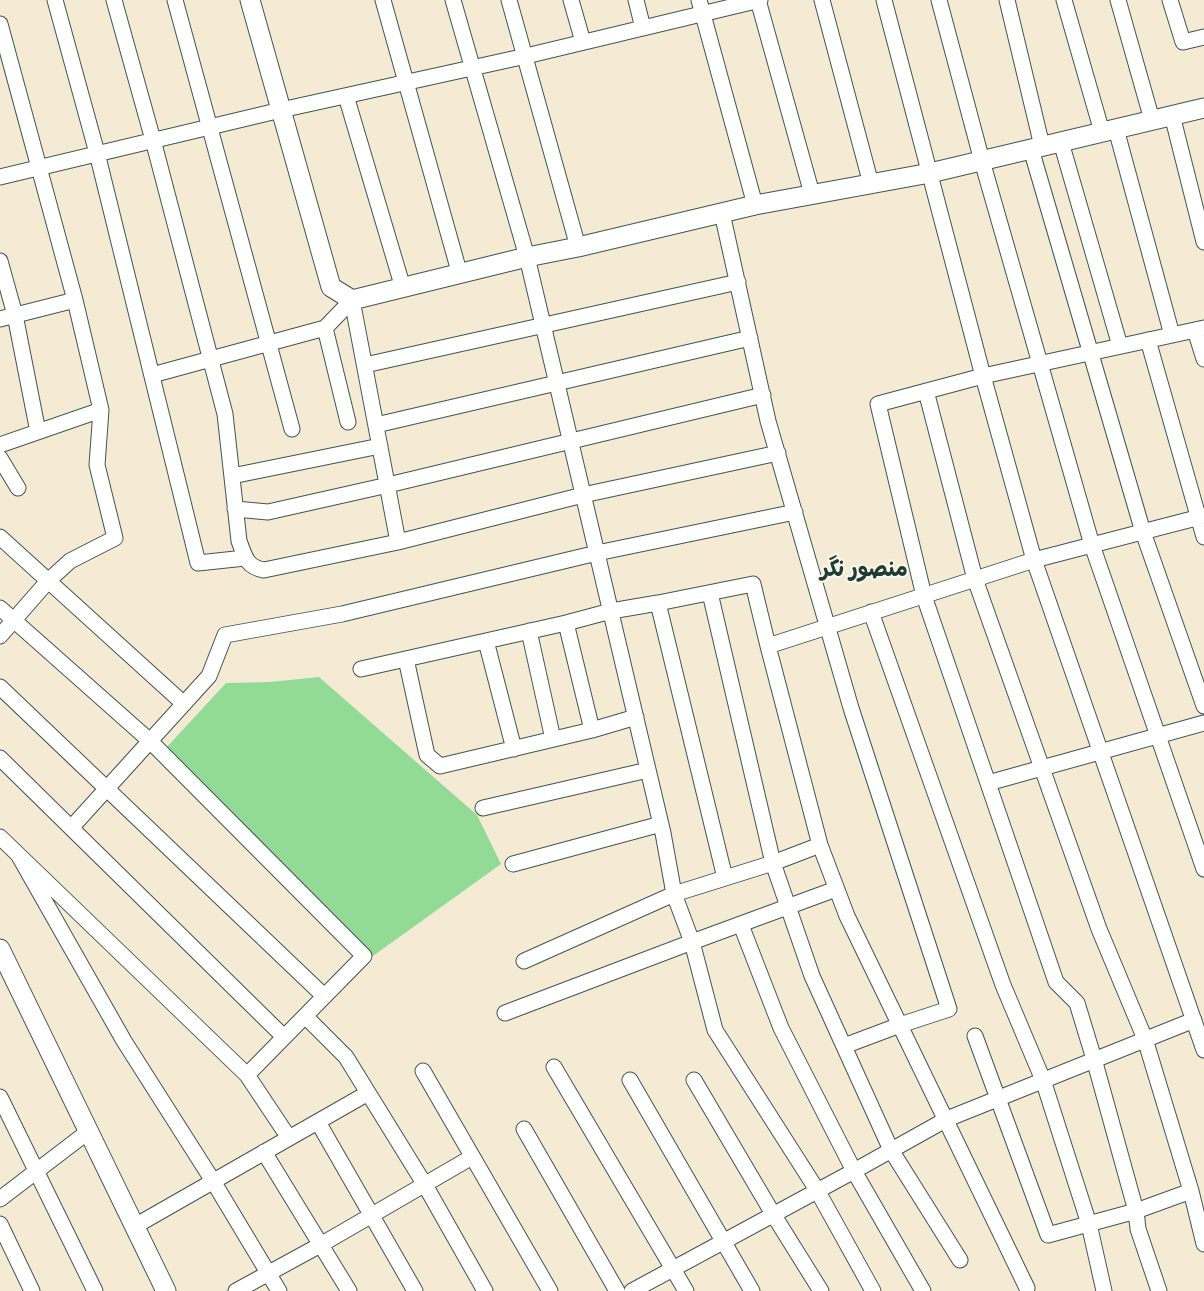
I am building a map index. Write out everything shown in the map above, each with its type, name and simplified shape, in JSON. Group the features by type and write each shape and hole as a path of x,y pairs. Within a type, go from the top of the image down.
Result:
{"street":[{"path":"55,0 97,154 198,563 246,558"},
{"path":"114,0 225,414 239,542 248,563 255,568 264,570 398,542 583,495 778,453"},
{"path":"175,0 292,429"},
{"path":"250,0 331,287 352,300 398,542"},
{"path":"383,0 460,275"},
{"path":"453,0 527,257 661,824 674,894 692,942 715,1030 817,1190 873,1291"},
{"path":"509,0 578,247"},
{"path":"571,0 583,42"},
{"path":"636,0 643,28"},
{"path":"0,177 281,110 643,28 701,7 758,0 812,194"},
{"path":"822,0 871,184"},
{"path":"884,0 983,376 1034,560 1204,1050"},
{"path":"939,0 982,160 1092,545 1204,870"},
{"path":"1007,0 1037,148 1090,353 1143,532 1204,706"},
{"path":"1064,0 1109,130 1172,335"},
{"path":"1118,0 1152,120"},
{"path":"1170,0 1183,42 1204,36"},
{"path":"701,7 755,205"},
{"path":"0,24 75,300 101,410 97,465 115,538 70,561 48,581 0,636"},
{"path":"346,96 403,288"},
{"path":"152,375 324,328 352,300 527,257 578,247 755,205 930,173 1204,108"},
{"path":"1172,115 1204,242"},
{"path":"1061,142 1120,346"},
{"path":"722,213 778,453 851,708 949,1008 900,1024 844,1046"},
{"path":"0,261 15,315 38,432"},
{"path":"365,365 738,282"},
{"path":"0,319 75,300"},
{"path":"324,328 348,422"},
{"path":"1160,1291 1138,1229 1136,1211 1077,1003 1056,982 924,596 878,404 983,376 1200,329 1204,359"},
{"path":"376,425 750,338"},
{"path":"1148,340 1201,517 1204,536"},
{"path":"926,391 975,579 1099,929 1145,1039 1191,1190 1204,1244"},
{"path":"235,509 268,512 763,395"},
{"path":"0,445 101,410"},
{"path":"232,476 380,446"},
{"path":"0,458 18,488"},
{"path":"71,828 209,676 225,635 342,614 597,552 795,512"},
{"path":"768,646 1034,560 1201,517"},
{"path":"0,537 184,704"},
{"path":"361,669 566,623 611,611 753,584 820,845 836,890 1028,1288"},
{"path":"710,593 773,863 812,976 891,1150 960,1260"},
{"path":"658,603 725,878"},
{"path":"0,608 150,741 364,956 247,1075"},
{"path":"871,612 1003,985 1043,1080 1090,1224 1104,1291"},
{"path":"566,623 592,730"},
{"path":"529,631 553,739"},
{"path":"486,641 514,749"},
{"path":"406,659 428,755 440,766 592,730 636,717"},
{"path":"0,687 324,996"},
{"path":"988,783 1204,723"},
{"path":"0,758 284,1037"},
{"path":"483,808 648,770"},
{"path":"514,864 661,824"},
{"path":"0,837 247,1075 289,1138"},
{"path":"524,961 674,894 773,863 820,845"},
{"path":"19,856 124,1042 213,1181 279,1291"},
{"path":"505,1013 836,890"},
{"path":"741,925 781,1028 854,1171 922,1291"},
{"path":"0,949 166,1291"},
{"path":"305,1016 346,1057 425,1185 485,1291"},
{"path":"632,1291 947,1119 1194,1020"},
{"path":"975,1036 1048,1235 1136,1211 1191,1190"},
{"path":"554,1067 686,1291"},
{"path":"423,1071 550,1291"},
{"path":"630,1080 752,1291"},
{"path":"694,1080 821,1291"},
{"path":"135,1226 368,1093"},
{"path":"0,1097 95,1291"},
{"path":"318,1122 415,1291"},
{"path":"524,1129 617,1291"},
{"path":"0,1199 89,1131"},
{"path":"264,1152 349,1291"},
{"path":"236,1291 322,1244 472,1157"},
{"path":"0,1224 32,1291"}],"green space":[{"path":"319,677 477,815 501,864 373,956 166,748 226,683 270,682"}],"district":[{"name":"منصور نگر","path":"864,573"}]}
